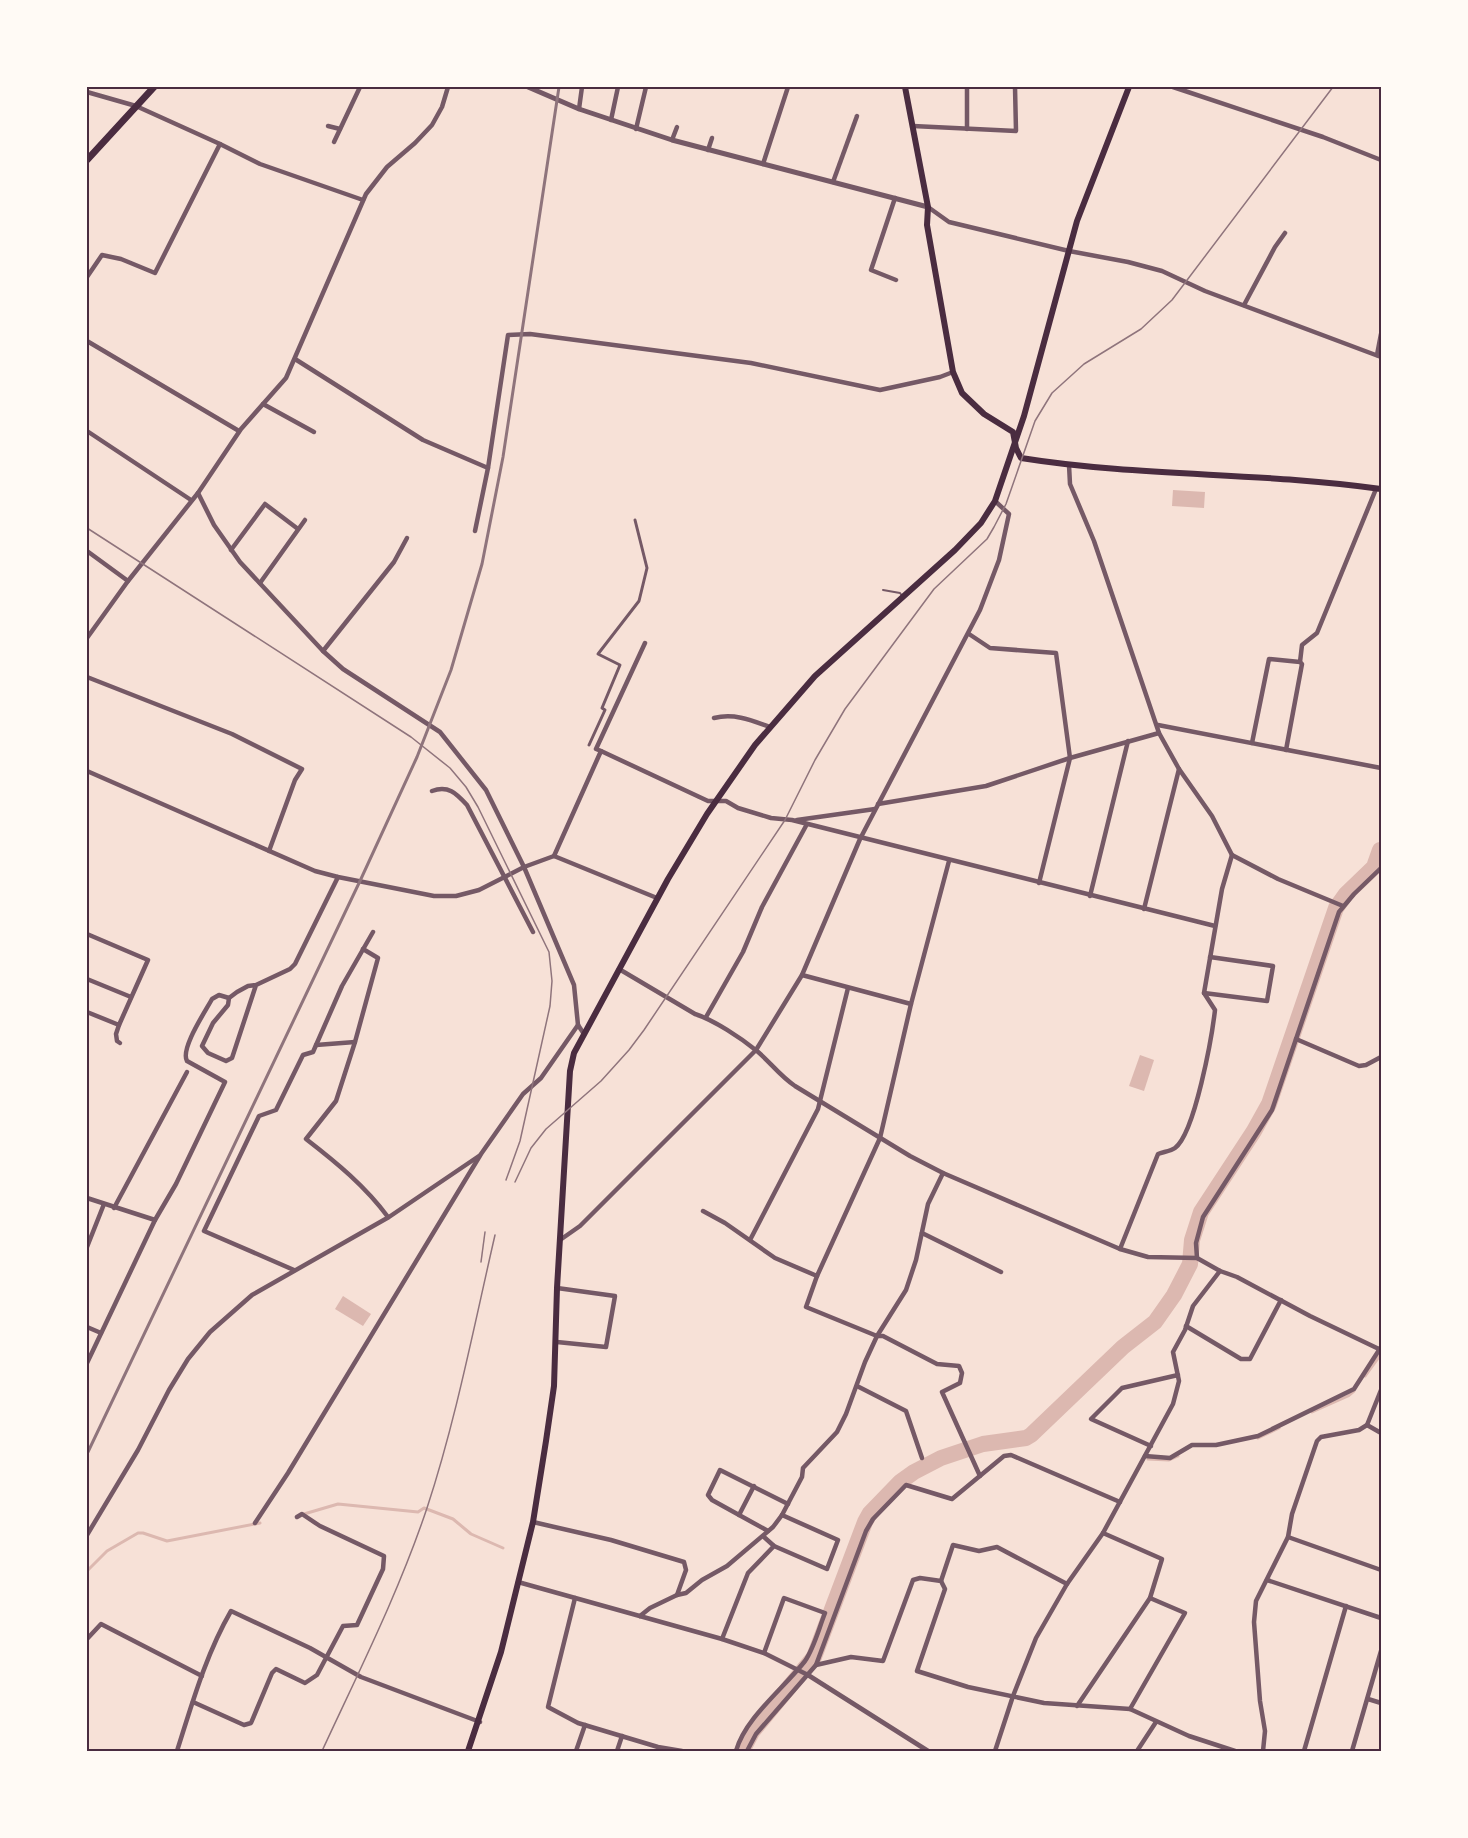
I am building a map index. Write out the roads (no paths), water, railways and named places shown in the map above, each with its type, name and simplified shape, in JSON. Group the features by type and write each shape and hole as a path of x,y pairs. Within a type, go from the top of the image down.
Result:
{"main road":[{"path":"87,160 154,87"},
{"path":"905,87 928,207 927,225 953,372 963,393 984,414 1012,432 1016,448 1022,458 1069,465 1325,482 1378,489"},
{"path":"468,1751 480,1722 501,1652 533,1522 553,1397 570,1071 578,1044 657,898 707,814 755,745 814,676 954,550 981,523 995,501 1016,442 1088,189 1126,88"}],"street":[{"path":"334,142 360,87"},
{"path":"87,638 128,581 198,493 239,431 286,378 363,200 387,167 432,125 442,107 448,87"},
{"path":"528,87 579,109 672,140 928,207 950,222 1162,271 1205,291 1379,356 1381,334"},
{"path":"579,109 582,87"},
{"path":"611,120 618,87"},
{"path":"636,129 646,87"},
{"path":"764,164 788,87"},
{"path":"967,87 967,129"},
{"path":"913,126 1016,131 1015,87"},
{"path":"1173,87 1323,137 1381,160"},
{"path":"87,92 136,106 260,164 363,200"},
{"path":"833,182 857,116"},
{"path":"328,126 340,129"},
{"path":"672,140 676,127"},
{"path":"708,150 712,138"},
{"path":"87,277 102,255 121,259 154,273 220,144"},
{"path":"895,198 871,270 896,280"},
{"path":"1244,305 1285,233"},
{"path":"475,531 488,468 508,335 530,334 751,363 880,390 953,372"},
{"path":"87,341 239,431"},
{"path":"295,359 423,440 488,468"},
{"path":"263,404 314,432"},
{"path":"87,430 192,500"},
{"path":"1069,465 1070,484 1094,541 1160,733 1179,769 1212,816 1233,855 1278,879 1343,906"},
{"path":"1286,750 1302,664 1300,662 1302,645 1317,633 1378,489"},
{"path":"198,493 214,525 240,562 323,651 343,669 440,732 486,790 524,867 574,985 578,1025 584,1034"},
{"path":"560,1240 580,1226 756,1050 802,975 860,838 980,610 999,560 1010,514 995,501"},
{"path":"231,550 265,504 298,529"},
{"path":"260,583 305,520"},
{"path":"589,746 605,710 602,708 620,665 598,654 639,601 647,568 635,520"},
{"path":"323,651 394,562 407,538"},
{"path":"87,551 128,581"},
{"path":"969,634 990,648 1056,653 1070,758 1039,883"},
{"path":"645,643 596,748 601,752 693,795 716,803 726,801 738,808 771,818 792,820 1215,926"},
{"path":"1252,743 1269,659 1300,662"},
{"path":"87,676 232,734 302,769 295,780 269,851"},
{"path":"714,718 724,715 741,717 770,727"},
{"path":"1158,725 1381,768"},
{"path":"792,820 986,786 1070,758 1160,733"},
{"path":"1090,896 1128,741"},
{"path":"554,856 601,752"},
{"path":"1144,909 1179,769"},
{"path":"87,771 308,868 338,877 434,896 456,896 479,890 524,867 554,856 657,898"},
{"path":"432,791 440,788 454,791 467,805 533,932"},
{"path":"706,1017 743,952 762,907 807,824"},
{"path":"1119,1249 1158,1154 1180,1143 1192,1116 1208,1054 1215,1010 1204,993 1222,889 1233,855"},
{"path":"949,861 911,1004 880,1138 806,1307 877,1336 883,1336 937,1364 959,1366 962,1373 960,1383 942,1392 980,1476"},
{"path":"1196,1258 1196,1243 1203,1216 1272,1110 1343,906 1381,868"},
{"path":"87,1363 154,1220 176,1184 225,1082 187,1061 184,1056 187,1047 212,999 219,995 229,998 248,986 256,985 290,969 295,964 338,877"},
{"path":"294,1270 204,1231 258,1116 276,1110 303,1055 313,1052 342,986 372,932"},
{"path":"87,933 148,960 119,1025 116,1034 117,1041 120,1043"},
{"path":"363,949 378,958 355,1042 336,1101 306,1139 372,1195 388,1217"},
{"path":"1204,993 1267,1001 1272,966 1210,957"},
{"path":"619,969 695,1014 706,1017 756,1050 784,1078 910,1156 943,1173 1119,1249 1148,1257 1196,1258 1380,1349 1354,1389 1258,1436 1216,1445 1192,1445 1170,1458 1145,1456"},
{"path":"802,975 911,1004"},
{"path":"87,979 131,997"},
{"path":"229,998 228,1005 213,1023 202,1046 206,1051 226,1061 234,1054 256,985"},
{"path":"750,1240 820,1101 848,988"},
{"path":"87,1012 119,1025"},
{"path":"255,1523 288,1473 481,1155 523,1094 541,1078 578,1025"},
{"path":"570,1037 584,1034"},
{"path":"570,1037 578,1044"},
{"path":"1296,1040 1362,1067 1381,1057"},
{"path":"316,1046 355,1042"},
{"path":"114,1208 187,1072"},
{"path":"87,1535 188,1359 210,1332 252,1295 388,1217 481,1155"},
{"path":"640,1616 650,1608 686,1593 702,1580 727,1566 764,1537 782,1515 802,1477 803,1468 837,1432 877,1336 906,1290 916,1260 928,1204 943,1173"},
{"path":"87,1198 154,1220"},
{"path":"87,1246 104,1204"},
{"path":"704,1211 775,1258 818,1276"},
{"path":"922,1233 1001,1272"},
{"path":"995,1751 1013,1696 1036,1638 1067,1584 1103,1533 1173,1404 1179,1381 1173,1352 1193,1306 1220,1271"},
{"path":"557,1288 615,1296 606,1347 557,1342"},
{"path":"1186,1326 1241,1359 1250,1359 1281,1300"},
{"path":"87,1327 101,1334"},
{"path":"1151,1446 1091,1419 1122,1388 1178,1375"},
{"path":"857,1386 906,1411 922,1458"},
{"path":"1263,1751 1266,1731 1260,1701 1254,1622 1256,1601 1287,1537 1292,1514 1317,1441 1321,1437 1359,1430 1367,1425 1381,1390"},
{"path":"1367,1425 1381,1433"},
{"path":"747,1751 759,1731 816,1665 866,1531 873,1518 906,1485 952,1499 1005,1456 1011,1455 1120,1503"},
{"path":"768,1531 712,1500 708,1495 720,1470 788,1504"},
{"path":"739,1515 754,1486"},
{"path":"193,1702 244,1725 252,1723 272,1673 276,1669 305,1683 317,1675 344,1626 357,1625 382,1569 384,1556 320,1526 302,1514 297,1517"},
{"path":"764,1537 774,1546 827,1569 838,1540 782,1515"},
{"path":"533,1522 611,1540 684,1562 686,1570 677,1595"},
{"path":"1077,1706 1150,1598 1162,1558 1103,1533"},
{"path":"1287,1537 1381,1570"},
{"path":"1067,1584 997,1547 979,1551 953,1545 941,1581 945,1589 917,1671 968,1687 1044,1703 1130,1709 1190,1736 1235,1751"},
{"path":"722,1639 748,1573 774,1546"},
{"path":"816,1665 851,1657 883,1661 913,1580 920,1578 941,1581"},
{"path":"1268,1580 1381,1618"},
{"path":"518,1582 722,1639 764,1653 798,1668 928,1751"},
{"path":"575,1598 548,1707 585,1725 657,1749 682,1751"},
{"path":"736,1751 752,1722 808,1654 825,1613 784,1598 764,1653"},
{"path":"1130,1709 1185,1613 1150,1598"},
{"path":"1304,1751 1346,1606"},
{"path":"177,1751 202,1676 231,1611 310,1648 379,1685 480,1722"},
{"path":"87,1639 101,1623 202,1676"},
{"path":"1352,1751 1380,1664 1381,1651"},
{"path":"1368,1698 1381,1703"},
{"path":"752,1722 759,1731"},
{"path":"1137,1751 1156,1722"},
{"path":"576,1751 585,1725"},
{"path":"617,1751 622,1736"}],"lane":[{"path":"883,590 900,593 903,597"}],"waterway":[{"path":"742,1751 752,1732 814,1657 870,1513 900,1482 941,1458 983,1444 1026,1438 1031,1435 1123,1347 1155,1322 1174,1295 1190,1264 1192,1240 1201,1212 1269,1104 1336,908 1346,894 1374,867 1380,850"},
{"path":"1365,1376 1381,1354"},
{"path":"1312,1412 1354,1391"},
{"path":"1258,1438 1279,1428"},
{"path":"1148,1459 1169,1460 1178,1456"},
{"path":"304,1514 338,1504 418,1512 424,1508 453,1519 471,1534 503,1548"},
{"path":"87,1571 107,1551 138,1533 167,1541 260,1523"}],"tram line":[{"path":"515,1182 531,1148 546,1129 601,1081 644,1030 785,820 815,760 845,709 934,589 987,539 1006,504 1035,421 1052,393 1084,364 1141,329 1172,300 1333,87"},
{"path":"87,528 411,737 450,768 466,787 549,952 552,981 550,1006 520,1141 506,1180"},
{"path":"481,1262 485,1232"},
{"path":"322,1751 391,1601 427,1508 456,1407 495,1235"}],"railway":[{"path":"87,1454 360,881 417,757 451,670 482,564 503,457 559,87"}]}
